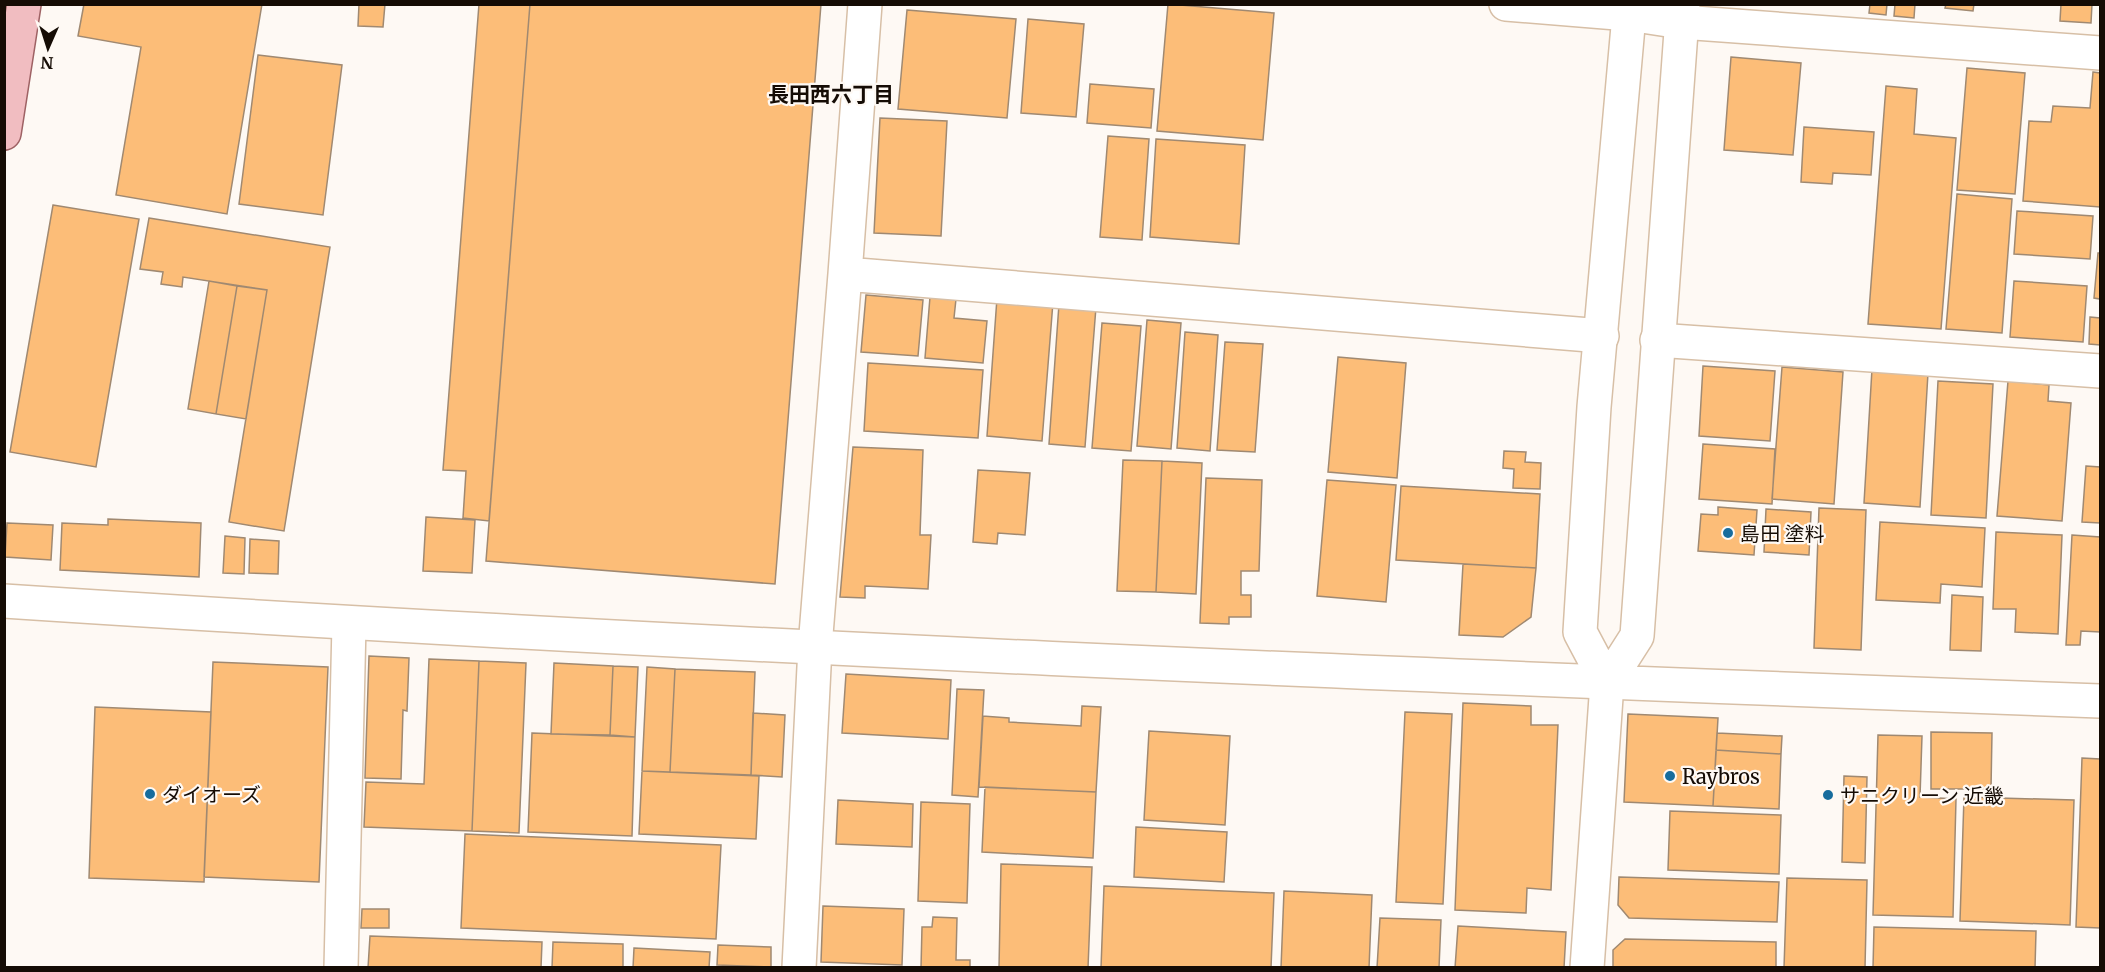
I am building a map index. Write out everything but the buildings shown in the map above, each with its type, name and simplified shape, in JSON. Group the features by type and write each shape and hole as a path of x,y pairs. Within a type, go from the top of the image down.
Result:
{"main road":[{"path":"4,133 24,4"}],"street":[{"path":"799,968 815,647 865,4"},
{"path":"1506,4 1682,13 2100,53"},
{"path":"1607,683 1580,632 1594,407 1630,9"},
{"path":"1587,968 1607,683 1637,636 1682,13"},
{"path":"845,274 1602,336"},
{"path":"1657,340 2100,372"},
{"path":"4,601 349,624 815,647 1607,683 2100,701"},
{"path":"341,968 349,624"}],"place":[{"name":"島田 塗料","path":"1728,533"},
{"name":"Raybros","path":"1670,776"},
{"name":"ダイオーズ","path":"150,794"},
{"name":"サニクリーン 近畿","path":"1828,795"}],"district":[{"name":"長田西六丁目","path":"831,94"}]}
